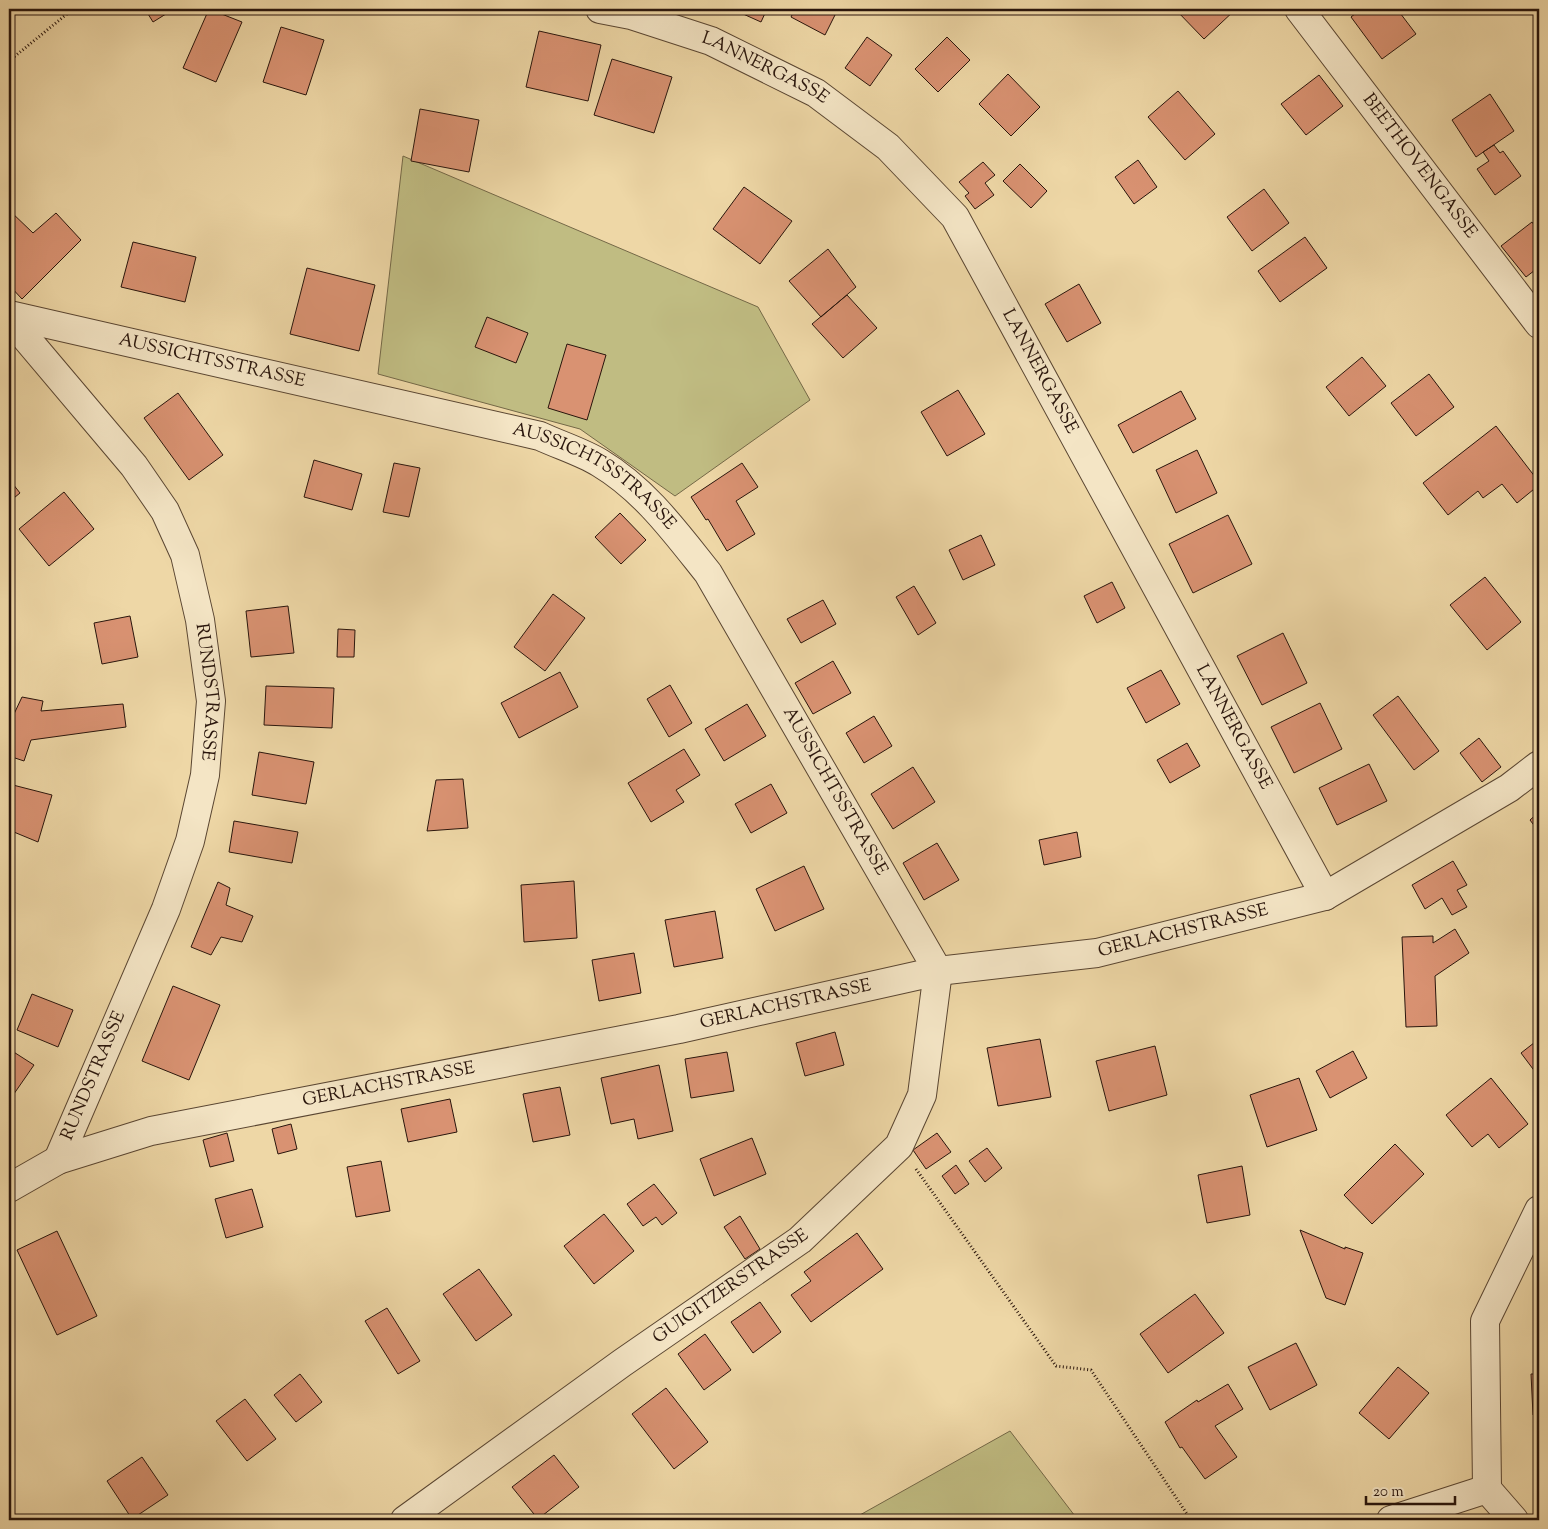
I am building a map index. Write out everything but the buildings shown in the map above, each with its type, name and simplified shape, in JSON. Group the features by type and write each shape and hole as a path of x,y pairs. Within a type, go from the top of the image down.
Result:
{"street":[{"name":"LANNERGASSE","path":"600,9 631,15 712,41 816,93 888,147 955,217 1325,896"},
{"name":"BEETHOVENGASSE","path":"1299,9 1539,324"},
{"name":"AUSSICHTSSTRASSE","path":"9,317 540,436 599,462 632,485 669,524 708,573 938,971"},
{"name":"RUNDSTRASSE","path":"9,317 134,466 165,512 185,555 200,620 210,701 205,775 190,841 166,909 58,1160"},
{"name":"GERLACHSTRASSE","path":"9,1188 58,1160 151,1132 669,1031 938,971 1097,953 1325,896 1509,788 1539,765"},
{"name":"GUIGITZERSTRASSE","path":"405,1520 614,1369 800,1240 899,1146 922,1095 938,971"},
{"path":"1514,1520 1486,1489 1486,1320 1539,1210"},
{"path":"1391,1520 1486,1489"}],"path":[{"path":"9,61 73,9"},
{"path":"899,1146 1056,1366 1091,1370 1191,1520"}],"shaded area":[{"path":"403,156 758,307 810,400 675,496 580,429 378,374"},
{"path":"1010,1431 1078,1520 851,1520"}]}
